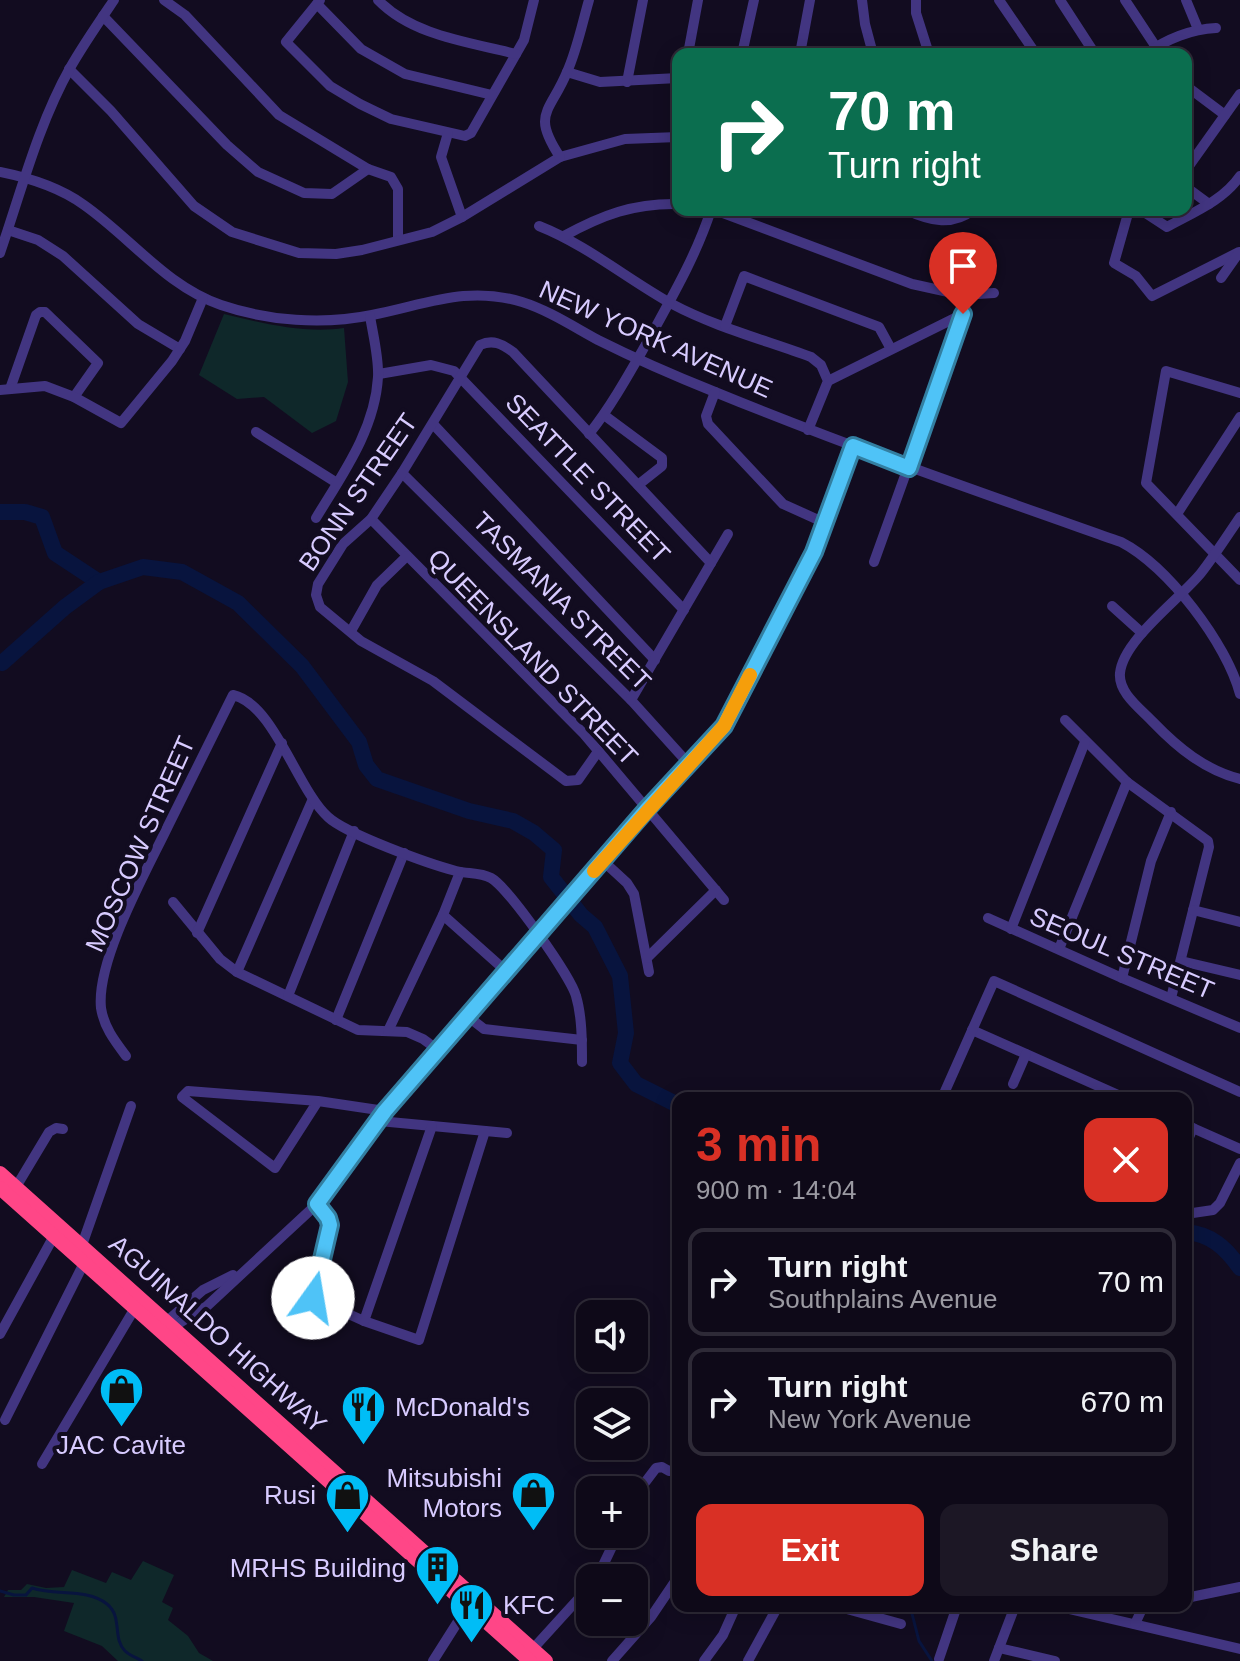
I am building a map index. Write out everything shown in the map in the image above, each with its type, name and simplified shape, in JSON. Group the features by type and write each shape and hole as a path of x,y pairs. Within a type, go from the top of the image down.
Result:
{"highway":[{"name":"AGUINALDO HIGHWAY","path":"0,1173 82,1245 140,1305"},
{"name":"AGUINALDO HIGHWAY","path":"0,1188 84,1263 167,1327 529,1656 546,1661"}],"street":[{"path":"0,253 45,123 69,69 114,0"},
{"path":"164,0 185,15 279,115 368,169 391,177 395,182 398,240"},
{"path":"378,0 390,12 425,31 516,54"},
{"path":"492,95 405,74 361,49 319,2 286,42 330,86 360,104 391,119 469,136 524,40 534,0"},
{"path":"560,157 547,136 547,107 567,72 589,0"},
{"path":"627,82 643,0"},
{"path":"689,48 698,0"},
{"path":"743,48 754,0"},
{"path":"801,48 810,0"},
{"path":"862,0 871,48"},
{"path":"916,0 916,13 927,48"},
{"path":"999,0 1032,48"},
{"path":"1060,0 1091,48"},
{"path":"1125,0 1156,47 1198,29 1216,28"},
{"path":"1186,0 1198,29"},
{"path":"103,16 227,145 258,172 304,193 332,194 368,169"},
{"path":"69,69 111,111 194,206 232,232 299,253 336,254 362,250 432,232 560,157 625,139 672,137"},
{"path":"567,72 600,82 672,78"},
{"path":"1192,90 1225,115"},
{"path":"1192,162 1240,94"},
{"path":"448,133 441,157 462,217"},
{"name":"NEW YORK AVENUE","path":"0,172 57,188 84,204 153,265 203,298 239,310 302,320 333,321 370,316 454,296 503,298 524,303 637,359 808,430 1121,542 1152,563 1181,596 1223,650 1235,674 1240,694"},
{"path":"1192,213 1236,188 1240,176"},
{"path":"1192,191 1209,204"},
{"path":"564,236 599,217 650,203 672,204"},
{"path":"589,434 604,415 669,302 711,216"},
{"path":"729,216 912,284 962,295 994,293"},
{"path":"920,216 942,221 961,216"},
{"path":"1127,216 1114,263 1136,276 1152,296 1240,252"},
{"path":"1150,216 1167,227 1187,216"},
{"path":"539,226 564,236 696,316 811,357 821,365 828,381"},
{"path":"8,230 38,240 63,256 138,324 180,349"},
{"path":"1221,278 1240,252"},
{"path":"725,326 744,276 879,327 891,349"},
{"path":"874,562 963,314 962,295"},
{"path":"74,397 98,363 45,312 36,315 5,389 45,386 74,397 121,423 180,349 203,298"},
{"path":"808,430 828,381 963,314"},
{"path":"316,518 365,434 372,414 379,374 370,316"},
{"name":"BONN STREET","path":"597,753 578,780 566,781 433,681 372,648 320,607 316,595 318,584 343,544 371,519 480,345 487,342 498,342 513,352 711,563"},
{"path":"379,374 431,365 441,366 461,377"},
{"path":"1240,393 1166,371 1146,483 1240,580"},
{"name":"SEATTLE STREET","path":"461,377 684,610"},
{"path":"715,392 706,416 708,424 783,504 825,523"},
{"path":"604,415 662,458 662,466 638,485"},
{"path":"1177,514 1240,417"},
{"path":"433,424 655,660"},
{"path":"256,432 337,483"},
{"path":"167,1327 207,1306 317,1204 382,1116 438,1050 646,810 724,726 814,552 853,446"},
{"name":"TASMANIA STREET","path":"402,473 631,700 688,763"},
{"path":"1240,517 1181,596 1142,633 1124,657 1119,675 1125,693 1166,735 1205,766 1240,779"},
{"name":"QUEENSLAND STREET","path":"371,519 584,734 724,900"},
{"path":"631,700 728,534"},
{"path":"351,631 377,585 407,556"},
{"path":"1112,606 1142,633"},
{"name":"MOSCOW STREET","path":"126,1056 107,1030 101,1006 102,986 111,955 137,889 233,695 246,700 282,743"},
{"path":"1065,720 1127,782 1208,841 1171,998"},
{"path":"1011,929 1085,742"},
{"path":"282,743 312,801 329,819 404,853 460,872 481,874 501,886 539,936 576,993 582,1062"},
{"path":"197,933 282,743"},
{"path":"1059,949 1127,782"},
{"path":"237,972 312,801"},
{"path":"1122,978 1151,861 1171,812"},
{"path":"288,996 354,831"},
{"path":"336,1020 404,853"},
{"path":"602,860 627,883 634,894 649,972"},
{"path":"388,1031 460,872"},
{"path":"647,958 716,890"},
{"path":"173,902 220,959 237,972 358,1030 417,1035 438,1050"},
{"path":"1193,910 1240,922"},
{"path":"443,915 507,972"},
{"name":"SEOUL STREET","path":"988,918 1240,1028"},
{"path":"1181,961 1240,975"},
{"path":"945,1092 994,981 1240,1092"},
{"path":"471,1013 475,1022 484,1029 582,1040"},
{"path":"972,1030 1112,1092"},
{"path":"1013,1084 1026,1054"},
{"path":"318,1101 275,1168 182,1097 188,1091 318,1101 432,1126 507,1133"},
{"path":"82,1245 131,1106"},
{"path":"364,1321 432,1126"},
{"path":"1192,1127 1240,1149"},
{"path":"16,1187 49,1132 56,1128 63,1129"},
{"path":"317,1204 330,1225 313,1298 364,1321 419,1340 485,1131"},
{"path":"1192,1213 1213,1210 1220,1203 1240,1163"},
{"path":"0,1334 54,1236"},
{"path":"5,1420 84,1263"},
{"path":"42,1464 140,1305"},
{"path":"648,1479 656,1468 672,1471"},
{"path":"612,1661 651,1617 672,1586"},
{"path":"1192,1597 1240,1587"},
{"path":"433,1661 471,1601"},
{"path":"529,1656 576,1602"},
{"path":"704,1661 723,1635 733,1612"},
{"path":"748,1661 775,1612"},
{"path":"858,1612 901,1624"},
{"path":"939,1659 955,1612"},
{"path":"994,1661 1013,1612"},
{"path":"1082,1612 1240,1649"},
{"path":"1135,1624 1141,1612"},
{"path":"999,1648 1055,1661"}],"green space":[{"path":"224,314 299,329 344,328 348,382 336,421 312,433 264,397 237,399 199,375"},
{"path":"143,1561 174,1575 162,1602 173,1608 168,1620 188,1636 199,1653 213,1661 118,1661 102,1646 64,1631 74,1603 34,1597 4,1597 8,1590 21,1590 27,1584 46,1588 64,1587 72,1570 106,1583 112,1572 131,1580"}],"waterway":[{"path":"0,512 25,512 42,517 55,553 99,582"},
{"path":"0,662 99,582 143,567 182,572 238,603 302,666 359,742 366,765 377,779 469,811 513,821 554,850 551,877 581,915 595,927 620,976 626,1033 620,1063 636,1084 672,1102"},
{"path":"1192,1233 1217,1243 1240,1268"},
{"path":"0,1591 26,1595 32,1588 99,1599 115,1615 121,1646 142,1661"},
{"path":"912,1612 919,1641 932,1661"}],"slow traffic":[{"path":"594,871 724,726 750,675"}],"place":[{"name":"JAC Cavite","path":"121,1429"},
{"name":"McDonald's","path":"364,1446"},
{"name":"Mitsubishi Motors","path":"533,1532"},
{"name":"Rusi","path":"347,1534"},
{"name":"MRHS Building","path":"437,1607"},
{"name":"KFC","path":"472,1644"}],"route":[{"path":"313,1298 330,1225 330,1220 317,1204 385,1111 646,810 724,726 814,552 853,446 909,468 963,314"}]}
